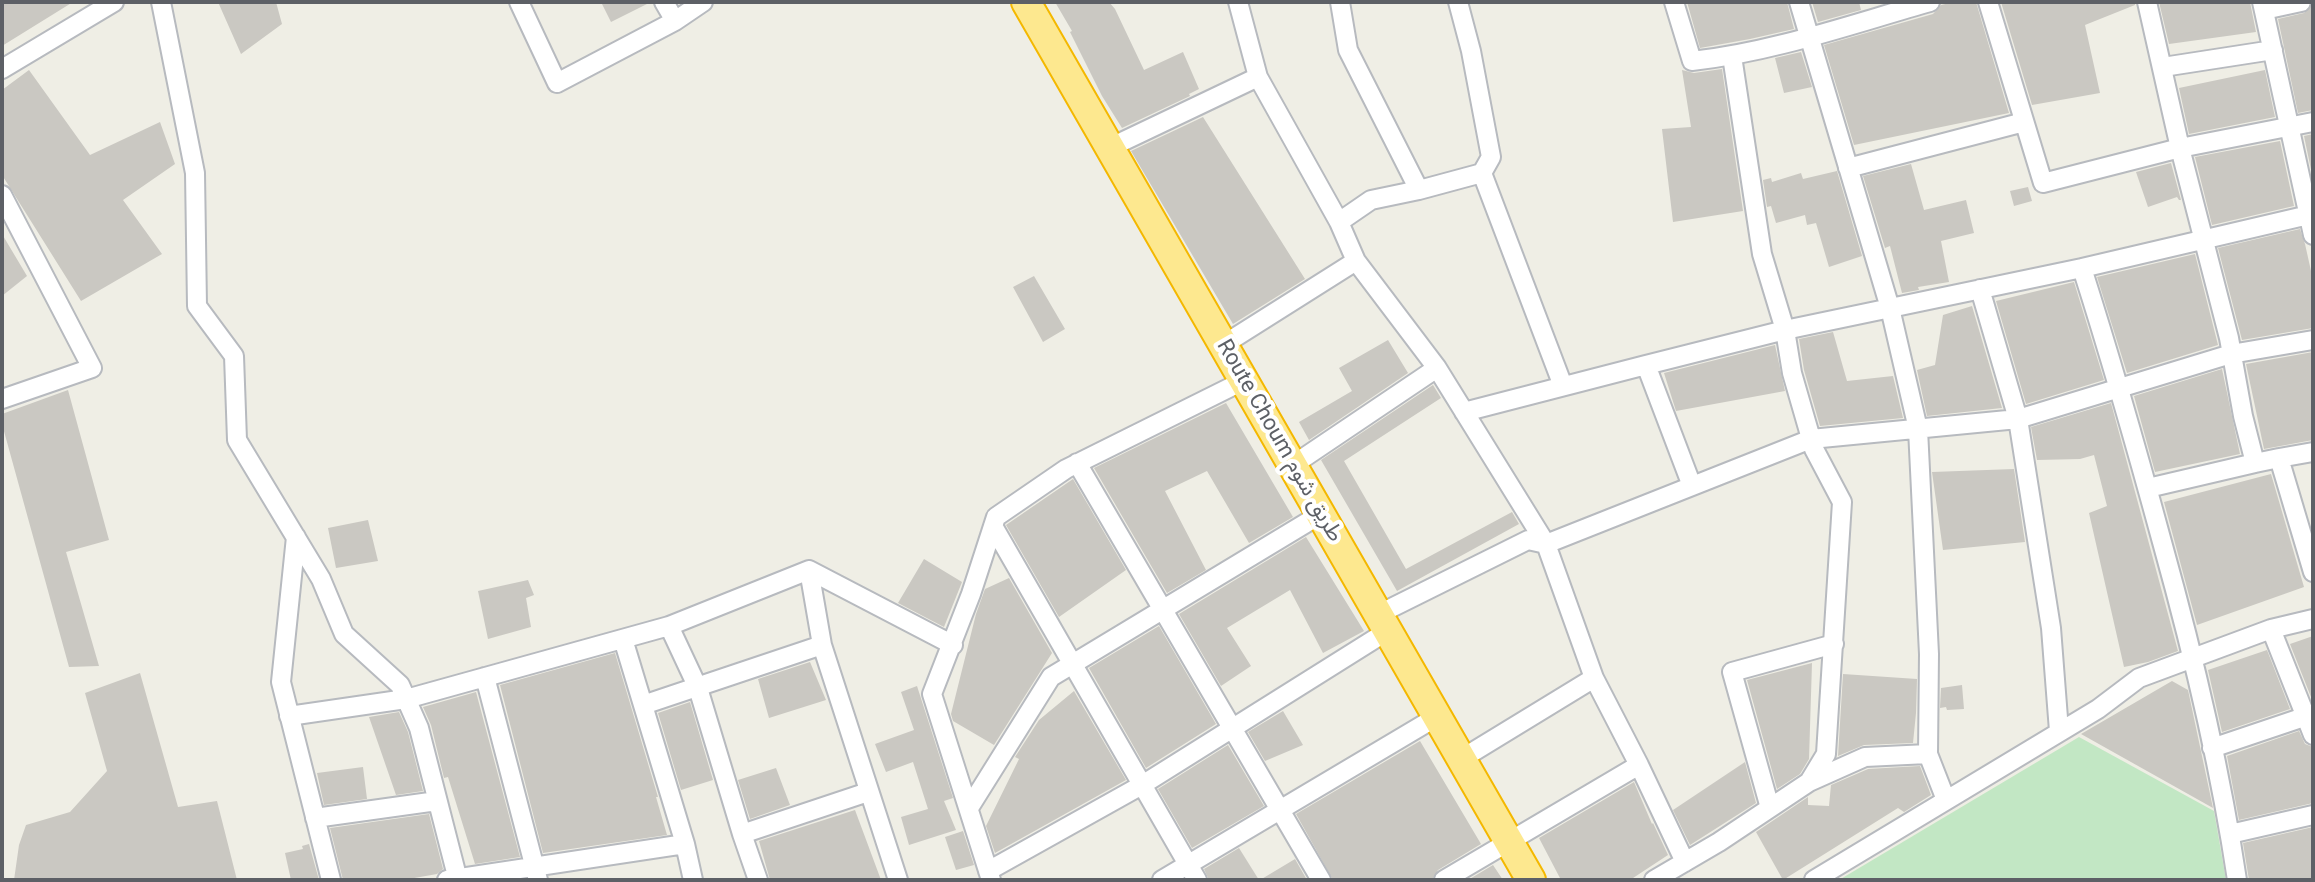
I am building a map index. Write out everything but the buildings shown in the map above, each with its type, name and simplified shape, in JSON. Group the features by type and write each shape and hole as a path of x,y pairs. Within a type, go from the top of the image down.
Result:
{"highway":[{"name":"Route Choum طريق شوم","path":"1026,2 1531,880"}],"street":[{"path":"2,69 114,2"},
{"path":"161,2 195,173 197,306 234,356 237,440 321,579 344,634 400,685 419,728 454,879 536,874 685,844"},
{"path":"519,2 557,83 675,21 703,2"},
{"path":"664,2 675,21"},
{"path":"1238,2 1258,77 1339,222 1356,261 1437,368 1546,544 1594,678 1685,862"},
{"path":"1340,2 1348,50 1419,190"},
{"path":"1339,222 1371,200 1482,173 1491,157 1471,51 1458,2"},
{"path":"1674,2 1692,61 1732,56 1809,37 1910,5 1930,2"},
{"path":"1799,2 1890,308 1918,429 1929,654 1928,754 1946,800"},
{"path":"1988,2 2043,183 2180,148 2313,122"},
{"path":"2147,2 2180,148 2229,338 2255,463"},
{"path":"2301,2 2263,6 2313,235"},
{"path":"2163,67 2273,50"},
{"path":"1732,56 1762,254 1785,330 1792,373 1814,449 1842,502 1826,754 1809,782"},
{"path":"1109,148 1258,77"},
{"path":"1848,168 2024,122"},
{"path":"1482,173 1563,386"},
{"path":"2,195 92,368 2,399"},
{"path":"1464,412 1785,330 2082,268 2311,215"},
{"path":"1223,345 1356,261"},
{"path":"2082,268 2120,387 2194,658 2237,880"},
{"path":"1980,289 2018,419 2051,628 2059,731"},
{"path":"1243,381 1077,463 996,517 953,645 932,694 990,876 1233,729 1384,622 1528,540 1546,544 1811,439 2018,419 2231,354 2313,340"},
{"path":"1646,365 1692,486"},
{"path":"1293,465 1437,368"},
{"path":"2148,488 2313,452"},
{"path":"2279,458 2313,572"},
{"path":"1077,463 1321,880"},
{"path":"969,808 1051,677 1321,514"},
{"path":"993,526 1192,872"},
{"path":"296,537 281,682 331,880"},
{"path":"289,716 406,699 623,639 669,626 809,570 953,645"},
{"path":"809,570 822,645 898,880"},
{"path":"1814,880 2098,709 2139,678 2271,629 2313,619"},
{"path":"669,626 698,688 758,880"},
{"path":"2271,629 2310,715 2313,735"},
{"path":"623,639 693,880"},
{"path":"1770,808 1732,672 1834,644"},
{"path":"643,705 822,645"},
{"path":"485,677 536,874"},
{"path":"1463,758 1594,678"},
{"path":"2212,748 2310,715"},
{"path":"1162,880 1192,872 1280,810 1438,716"},
{"path":"1654,880 1809,782 1865,757 1928,754"},
{"path":"1444,880 1639,765"},
{"path":"742,834 868,792"},
{"path":"315,818 437,801"},
{"path":"2230,834 2313,815"}],"green space":[{"path":"2079,737 2214,811 2226,880 1839,880"}]}
